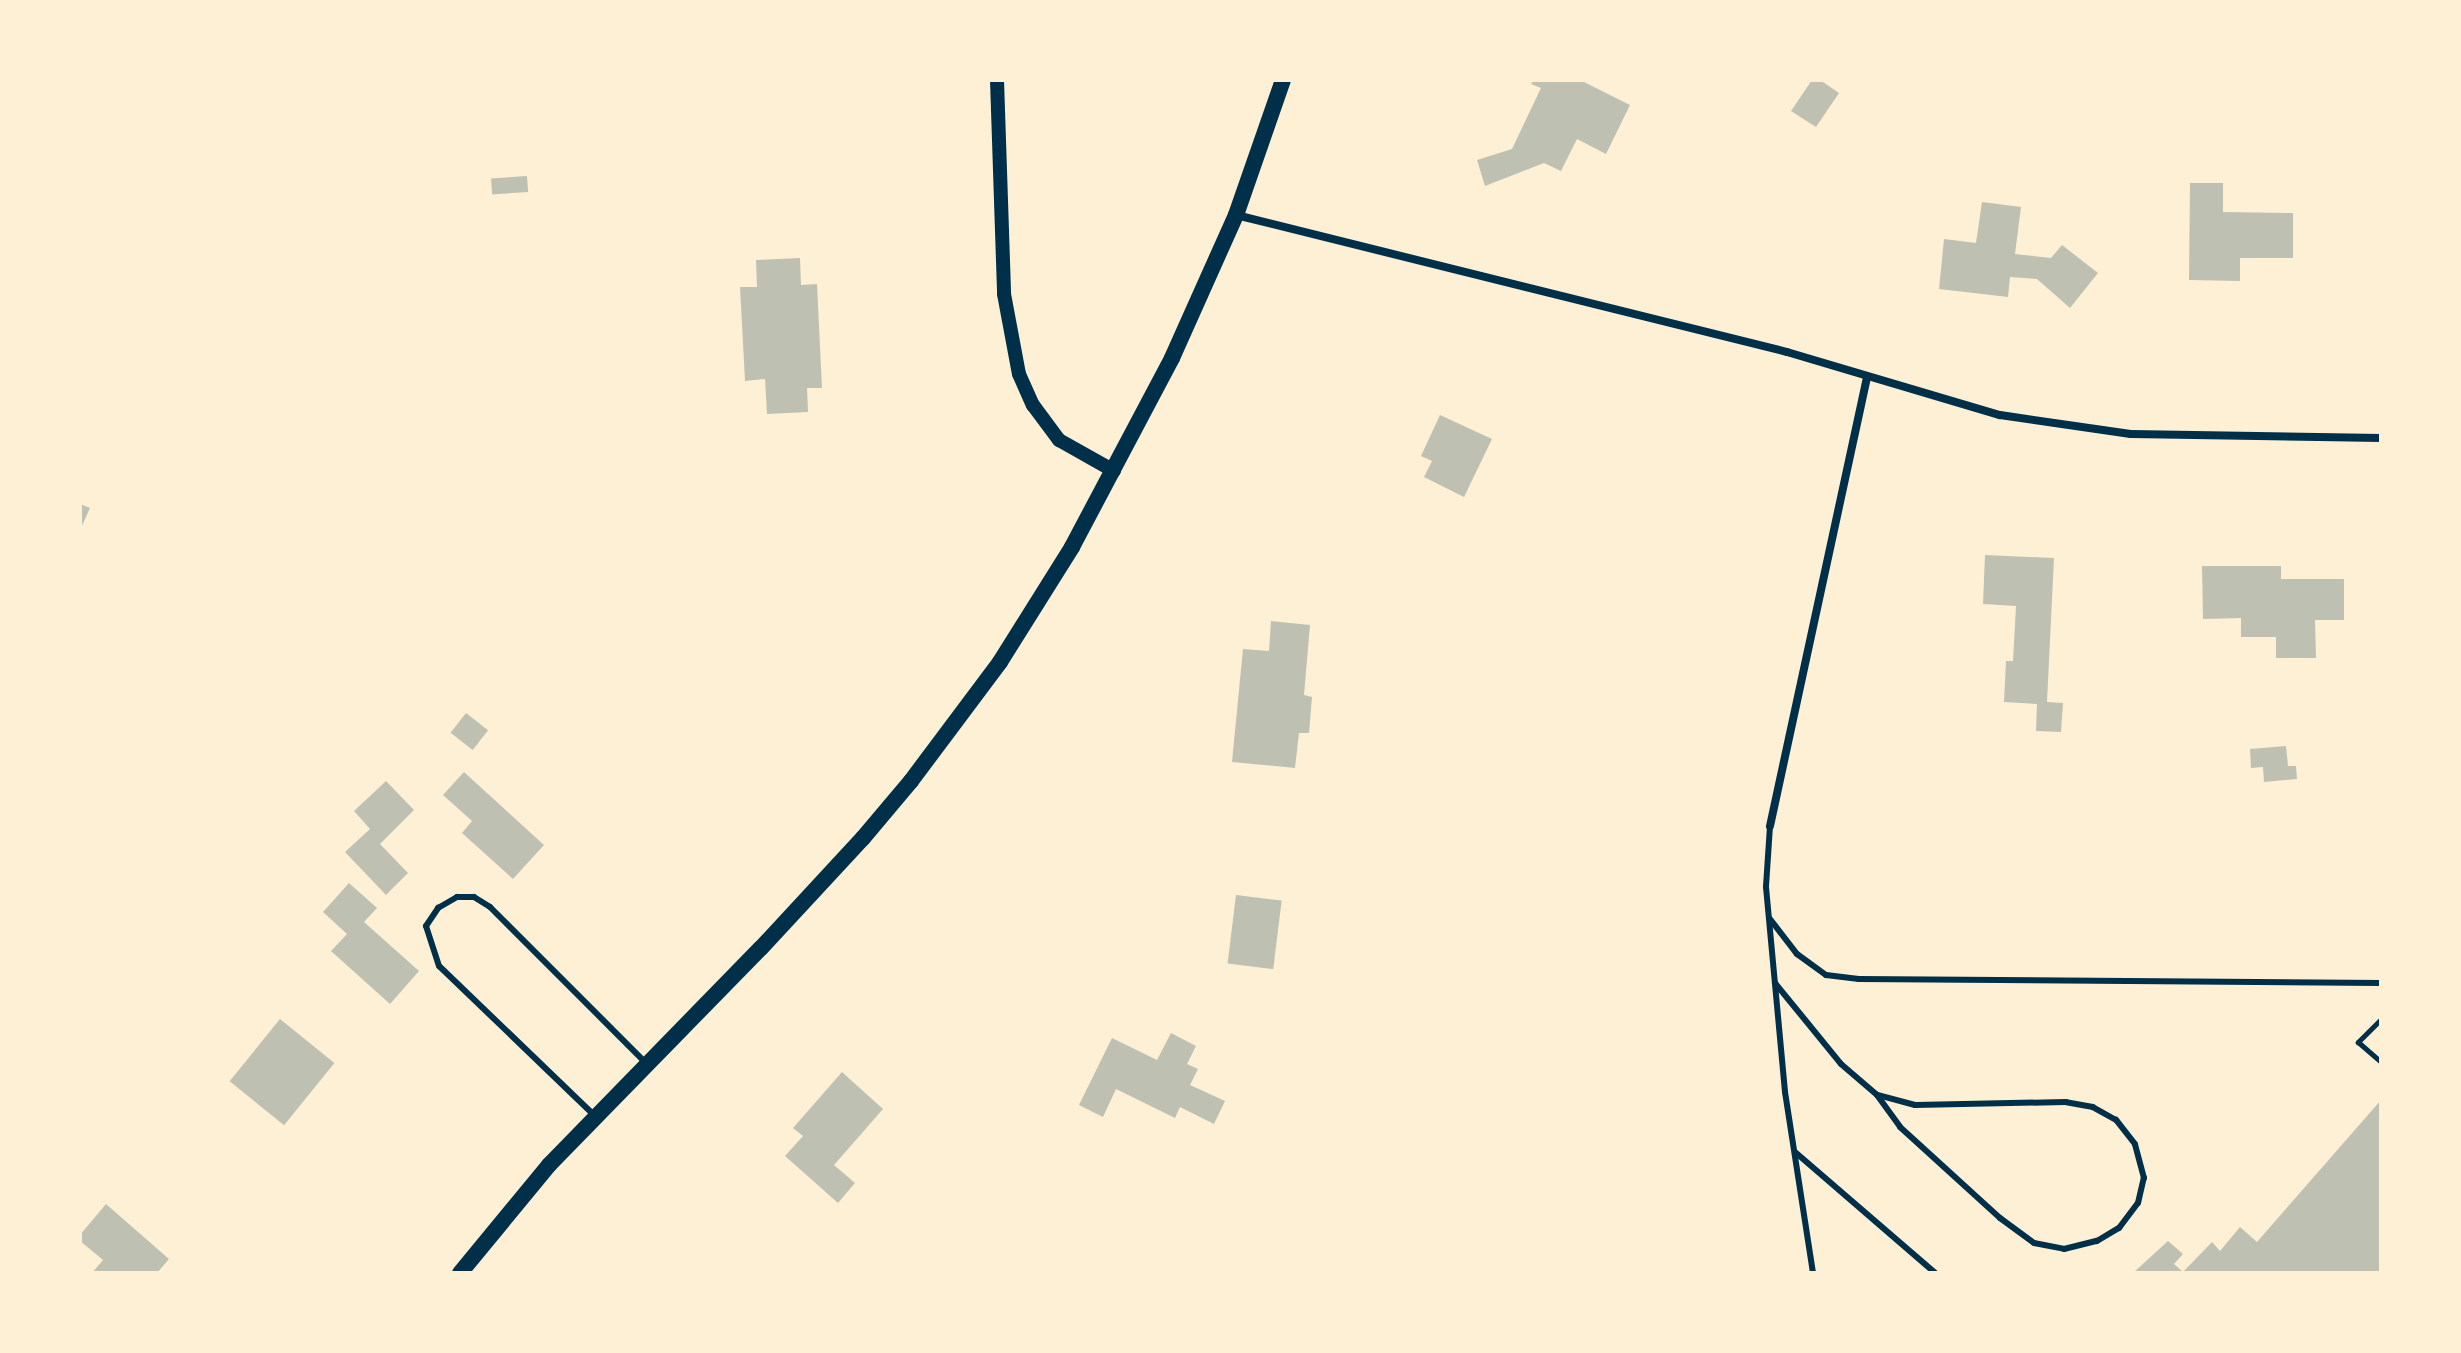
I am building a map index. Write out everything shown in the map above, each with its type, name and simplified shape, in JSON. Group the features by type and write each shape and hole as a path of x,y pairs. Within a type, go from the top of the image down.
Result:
{"main road":[{"path":"460,1273 512,1207 595,1116 813,893 911,781 1038,605 1114,471 1185,330 1236,215 1283,80"}],"street":[{"path":"997,80 1004,294 1019,374 1033,405 1059,440 1114,471"},
{"path":"1236,215 1787,352 2000,415 2131,434 2381,438"},
{"path":"1770,826 1867,378"}],"lane":[{"path":"1770,826 1766,887 1775,983 1794,1151 1813,1273"},
{"path":"595,1116 439,966 426,926 438,908 457,897 474,897 490,907 646,1063"},
{"path":"1770,919 1797,954 1826,975 1859,979 2381,983"},
{"path":"1775,983 1841,1064 1877,1095 1900,1127 2000,1218 2034,1243 2064,1249 2097,1241 2119,1228 2138,1203 2144,1178 2135,1144 2116,1120 2093,1107 2066,1102 1915,1105 1877,1095"},
{"path":"1794,1151 1935,1273"}],"path":[{"path":"2381,1019 2358,1042 2381,1062"}],"building":[{"path":"1534,80 1580,80 1630,105 1606,154 1577,139 1561,171 1544,163 1485,186 1477,160 1512,149 1541,88 1531,84"},
{"path":"1812,80 1820,80 1839,93 1816,127 1791,111"},
{"path":"527,176 528,192 492,194 491,179"},
{"path":"2190,183 2223,183 2223,212 2293,213 2293,258 2240,258 2240,281 2189,280"},
{"path":"1982,202 2021,207 2015,254 2051,258 2062,245 2098,273 2070,308 2037,279 2010,277 2008,297 1939,289 1944,239 1976,243"},
{"path":"800,258 801,285 817,284 822,388 807,388 808,412 767,414 765,379 745,381 740,287 757,287 756,260"},
{"path":"1440,415 1492,439 1464,497 1424,477 1432,461 1421,456"},
{"path":"80,504 90,508 80,530"},
{"path":"1985,555 2054,558 2047,702 2063,703 2061,732 2036,731 2037,704 2004,702 2006,661 2013,661 2016,606 1983,604"},
{"path":"2202,566 2281,566 2281,579 2344,579 2344,620 2315,620 2316,658 2276,658 2276,637 2241,637 2241,618 2203,619"},
{"path":"1271,621 1310,625 1304,695 1312,697 1309,733 1299,733 1295,768 1232,762 1243,649 1269,651"},
{"path":"466,713 488,730 473,750 451,733"},
{"path":"2286,746 2288,766 2296,766 2297,779 2264,782 2263,767 2251,768 2250,749"},
{"path":"464,772 544,845 513,879 462,833 472,821 443,795"},
{"path":"386,781 414,810 380,844 408,873 386,895 345,852 370,829 354,811"},
{"path":"349,883 377,908 364,922 419,971 390,1004 331,951 347,934 323,912"},
{"path":"1236,895 1282,901 1273,969 1228,963"},
{"path":"280,1019 334,1063 284,1125 230,1081"},
{"path":"1171,1033 1196,1046 1187,1064 1198,1069 1190,1085 1225,1101 1214,1124 1180,1107 1175,1118 1116,1089 1103,1117 1079,1105 1112,1038 1157,1060"},
{"path":"842,1072 883,1109 834,1165 855,1183 838,1203 785,1156 803,1136 793,1128"},
{"path":"2381,1100 2381,1273 2133,1273 2168,1241 2183,1254 2174,1264 2183,1272 2212,1242 2220,1251 2240,1227 2257,1242"},
{"path":"106,1204 169,1259 157,1273 92,1273 103,1260 80,1241 80,1235"}]}
